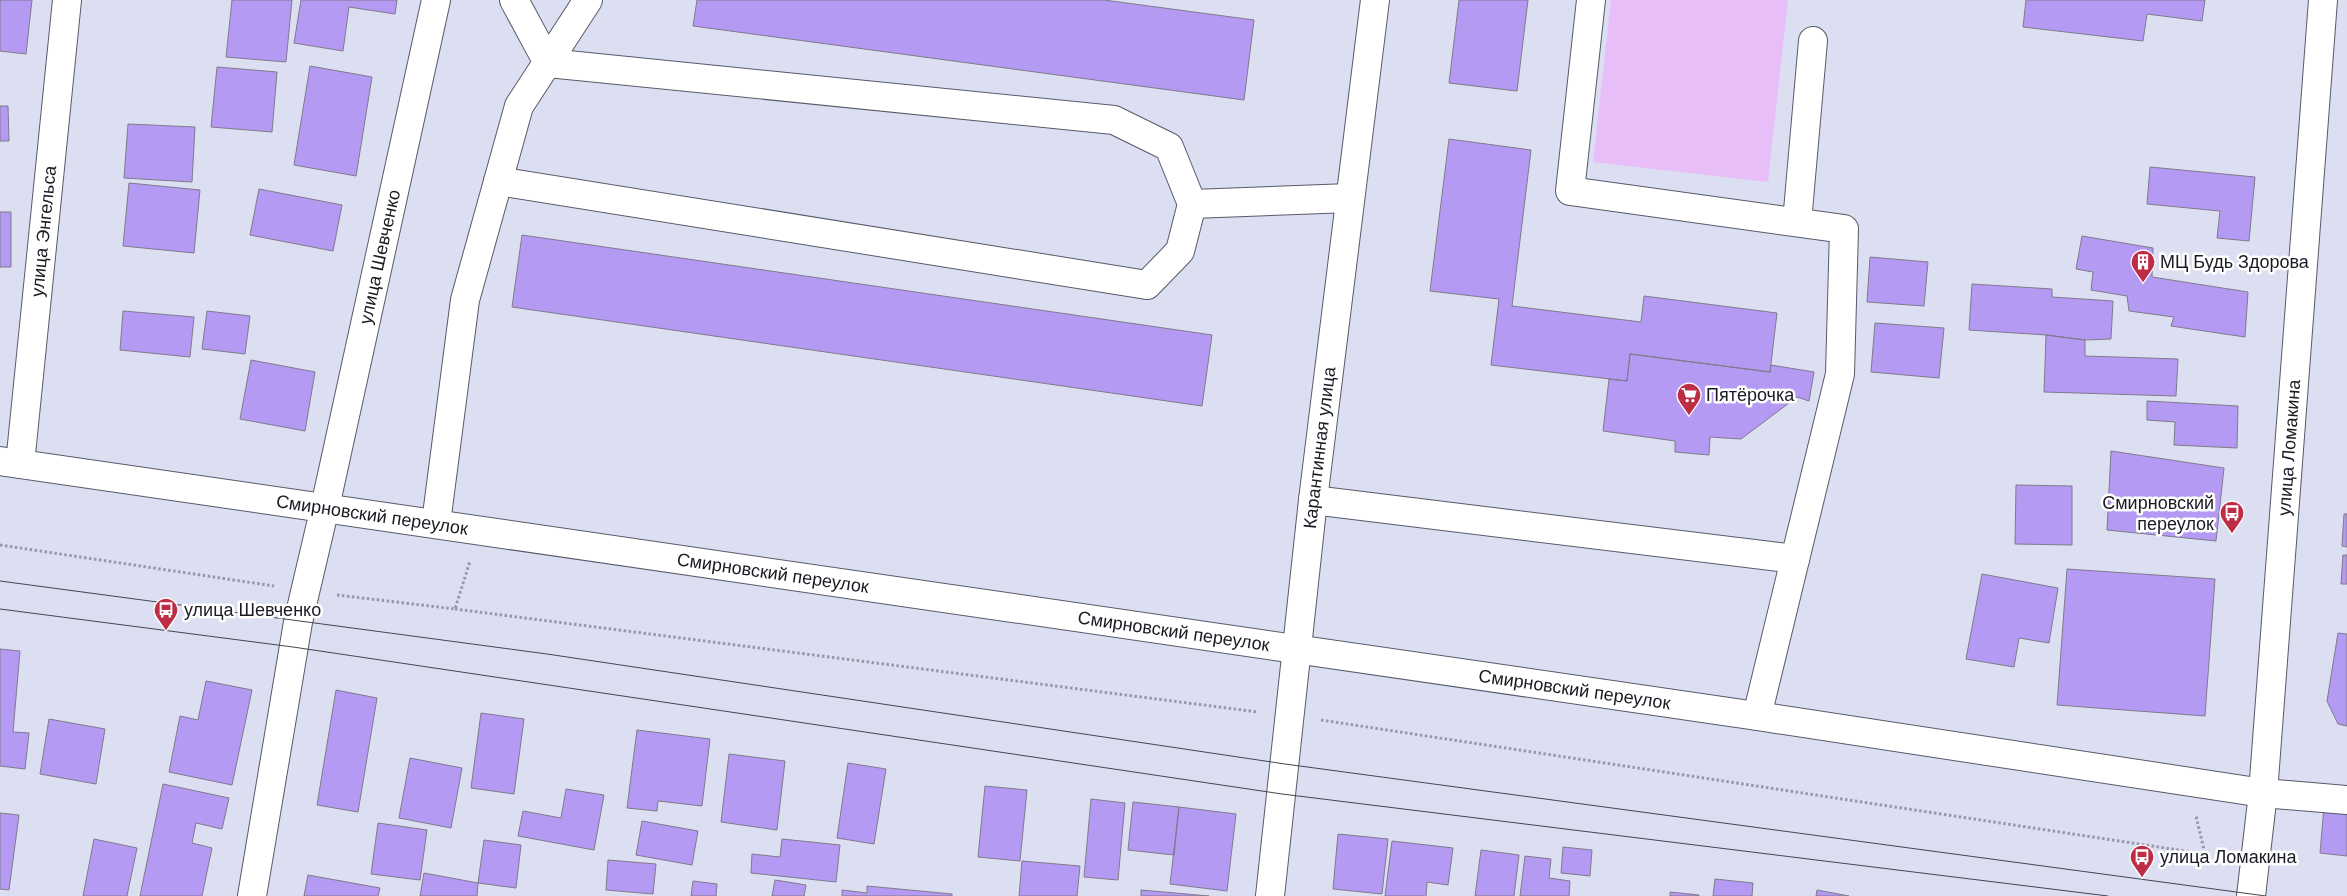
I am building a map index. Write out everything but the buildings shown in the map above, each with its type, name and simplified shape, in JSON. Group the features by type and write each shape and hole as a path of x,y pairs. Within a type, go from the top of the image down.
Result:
{"main road":[{"name":"улица Энгельса","path":"10,462 67,0"},
{"name":"улица Шевченко","path":"252,896 298,622 436,0"},
{"path":"514,0 548,63"},
{"path":"436,523 465,300 519,106 588,0"},
{"name":"Карантинная улица","path":"1270,896 1313,500 1375,0"},
{"path":"1591,0 1570,192 1844,229 1840,374 1757,716"},
{"name":"улица Ломакина","path":"2251,896 2263,793 2323,0"},
{"path":"1797,222 1813,41"},
{"path":"498,182 1147,285 1180,251 1192,204 1169,147 1114,120 548,63"},
{"path":"1192,204 1350,198"},
{"name":"Смирновский переулок","path":"10,462 1757,716 2263,793 2347,800"},
{"path":"1313,500 1795,559"}],"path":[{"path":"455,609 480,529"},
{"path":"0,545 306,591 1291,716 2205,854 2188,781"}],"shaded area":[{"path":"1611,0 1788,0 1768,182 1593,162"}],"tram line":[{"path":"0,581 547,654 1285,764 2266,896"},
{"path":"0,609 293,647 1282,794 2108,896"}],"place":[{"name":"МЦ Будь Здорова","path":"2143,283"},
{"name":"Пятёрочка","path":"1689,416"},
{"name":"Смирновский переулок","path":"2232,534"},
{"name":"улица Шевченко","path":"166,631"},
{"name":"улица Ломакина","path":"2142,878"}]}
